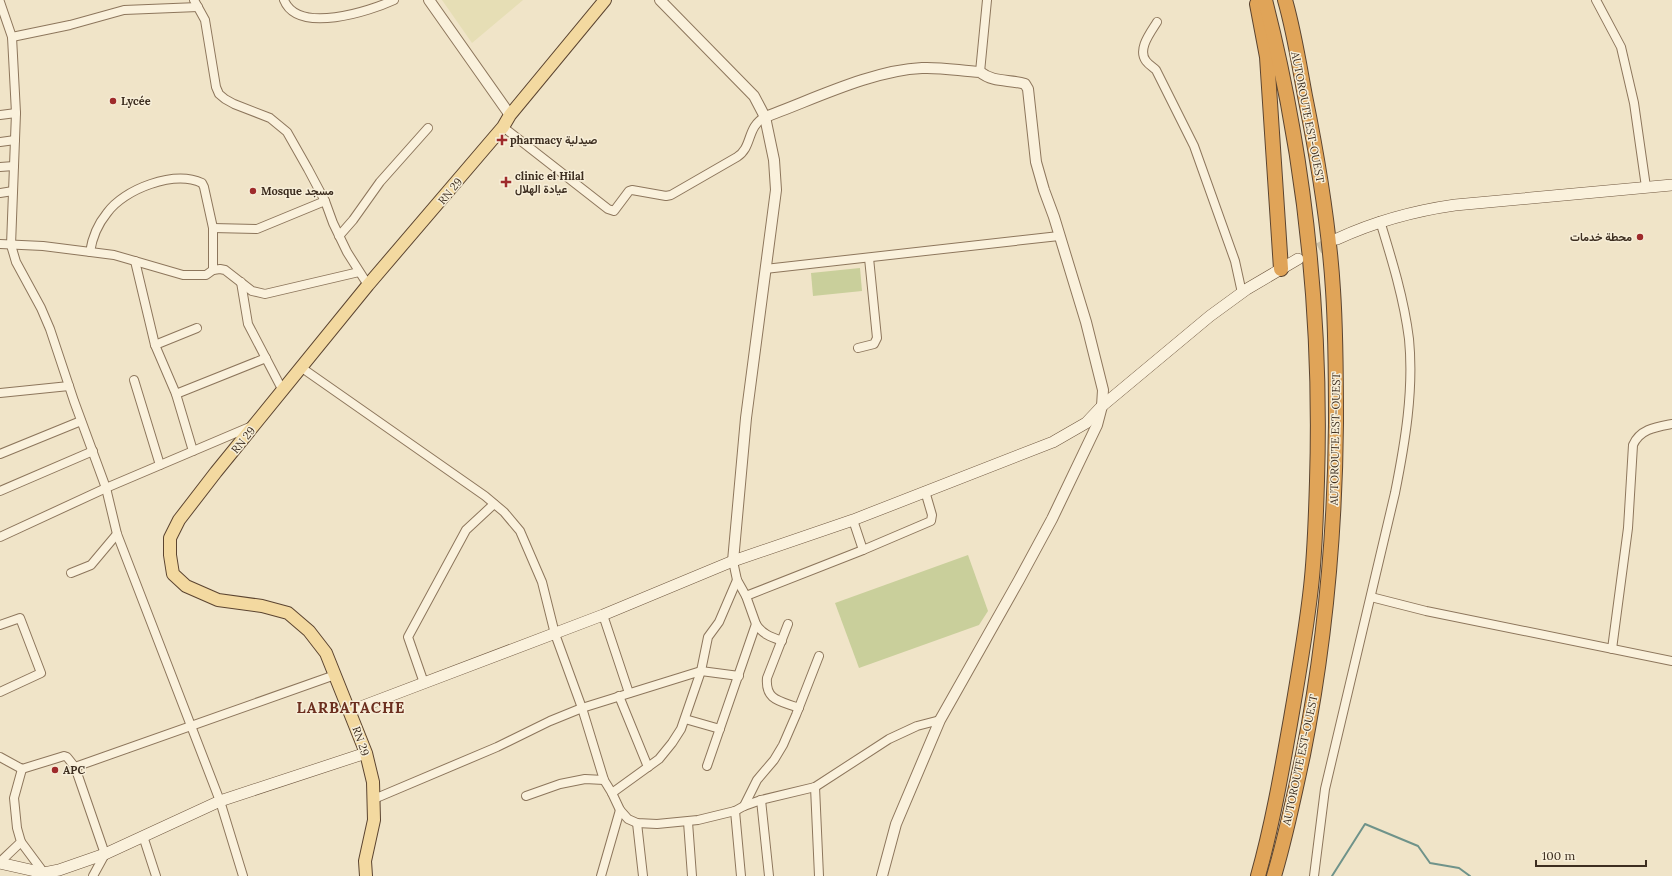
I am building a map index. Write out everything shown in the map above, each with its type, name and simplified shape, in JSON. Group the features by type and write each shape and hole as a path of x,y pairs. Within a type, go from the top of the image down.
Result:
{"highway":[{"path":"1257,0 1267,57 1281,269"},
{"name":"AUTOROUTE EST-OUEST","path":"1258,876 1276,800 1302,655 1311,587 1316,514 1318,430 1318,377 1313,291 1303,206 1292,127 1281,65 1265,0"},
{"name":"AUTOROUTE EST-OUEST","path":"1274,876 1290,814 1318,674 1331,560 1335,498 1336,433 1335,328 1326,214 1309,113 1285,0"}],"main road":[{"name":"RN 29","path":"366,876 365,861 374,820 373,782 366,752 326,653 309,631 288,613 262,606 218,600 186,586 173,574 170,555 170,538 179,520 368,285 502,127 510,115 605,0"},
{"path":"1337,239 1380,221 1409,213 1455,205 1646,187 1672,186"},
{"path":"350,711 555,634 733,561 853,520 1053,442 1086,423 1102,406 1210,316 1242,293 1298,259"},
{"path":"0,863 44,873 66,868 105,854 220,802 366,752"}],"street":[{"path":"284,0 287,6 296,14 328,18 355,14 394,0"},
{"path":"429,0 510,115"},
{"path":"660,0 754,96 765,117 774,160 776,190 746,418 733,561 737,580 746,596 756,624 765,634 782,641"},
{"path":"980,72 987,0"},
{"path":"1596,0 1621,47 1635,110 1646,187"},
{"path":"0,2 12,37 16,113 11,246 16,262 41,308 106,488 117,534 220,802 244,876"},
{"path":"12,37 64,27 124,10 196,3 205,20 216,87 219,94 234,104 270,118 287,132 325,201 339,236 368,285"},
{"path":"1157,22 1146,40 1144,54 1146,61 1156,70 1194,146 1235,261 1242,293"},
{"path":"502,127 608,209 614,211 629,191 632,190 666,196 671,195 737,157 743,153 746,148 755,125 758,121 765,117 860,81 890,72 923,68 980,72 986,78 1025,84 1028,89 1036,162 1086,322 1103,390 1102,406 1097,425 1044,532 1019,580 940,720 896,824 882,876"},
{"path":"0,115 16,113"},
{"path":"339,236 353,220 380,182 428,128"},
{"path":"0,142 15,140"},
{"path":"0,168 14,166"},
{"path":"90,252 92,239 107,212 130,193 161,181 191,179 202,183 213,228 213,270"},
{"path":"0,193 13,191"},
{"path":"213,228 257,229 325,201"},
{"path":"1314,876 1325,789 1400,468 1408,404 1410,368 1409,340 1404,305 1380,221"},
{"path":"765,269 1059,236"},
{"path":"0,244 11,246 43,246 90,252 135,260 183,275 206,275 213,270 220,269 225,270 252,291 265,294 359,272"},
{"path":"858,348 874,344 877,338 869,258"},
{"path":"135,260 155,345 176,394 193,451"},
{"path":"241,282 248,324 283,391"},
{"path":"155,345 197,328"},
{"path":"176,394 266,358"},
{"path":"302,368 494,504 504,512 520,532 542,582 555,634 582,708 604,780 620,810 628,819 637,823 657,824 688,822 735,811 761,800 815,787 889,738 917,726 940,720"},
{"path":"134,380 160,465"},
{"path":"0,393 69,386"},
{"path":"0,454 81,421"},
{"path":"1612,649 1627,534 1634,445 1636,438 1642,433 1672,424"},
{"path":"0,537 106,488 255,425"},
{"path":"0,491 92,451"},
{"path":"746,596 863,550 931,521 932,515 925,491"},
{"path":"424,683 408,637 466,530 494,504"},
{"path":"853,520 863,550"},
{"path":"70,573 91,565 117,534"},
{"path":"612,793 659,759 672,743 685,719 701,671 708,637 719,622 737,580"},
{"path":"1371,597 1426,611 1672,661"},
{"path":"603,615 628,693"},
{"path":"0,625 20,618 41,673 0,692"},
{"path":"707,766 756,624"},
{"path":"788,624 767,678 766,688 768,694 776,699 799,708"},
{"path":"744,806 757,780 777,755 799,708 819,656"},
{"path":"374,799 497,747 550,721 582,708 701,671 739,676"},
{"path":"75,767 335,675"},
{"path":"619,696 648,767"},
{"path":"685,719 720,729"},
{"path":"0,757 22,769 62,756 67,757 75,767 105,854 93,876"},
{"path":"22,769 14,798 17,828 22,842 44,873"},
{"path":"526,796 560,784 585,779 604,780"},
{"path":"815,787 819,876"},
{"path":"761,800 769,876"},
{"path":"602,876 620,810"},
{"path":"735,811 742,876"},
{"path":"688,822 692,876"},
{"path":"637,823 643,876"},
{"path":"144,836 156,876"},
{"path":"0,863 22,842"}],"shaded area":[{"path":"442,0 523,0 472,43"}],"green space":[{"path":"860,268 862,291 813,296 811,273"},
{"path":"968,555 988,611 979,625 859,668 835,603"}],"waterway":[{"path":"1332,876 1365,824 1418,846 1430,863 1459,868 1470,876"}],"tunnel":[{"path":"1304,256 1335,240"}],"place":[{"name":"Lycée","path":"113,101"},
{"name":"pharmacy صيدلية","path":"502,140"},
{"name":"clinic el Hilal عيادة الهلال","path":"506,182"},
{"name":"Mosque مسجد","path":"253,191"},
{"name":"محطة خدمات","path":"1640,237"},
{"name":"APC","path":"55,770"}],"district":[{"name":"LARBATACHE","path":"351,708"}]}
